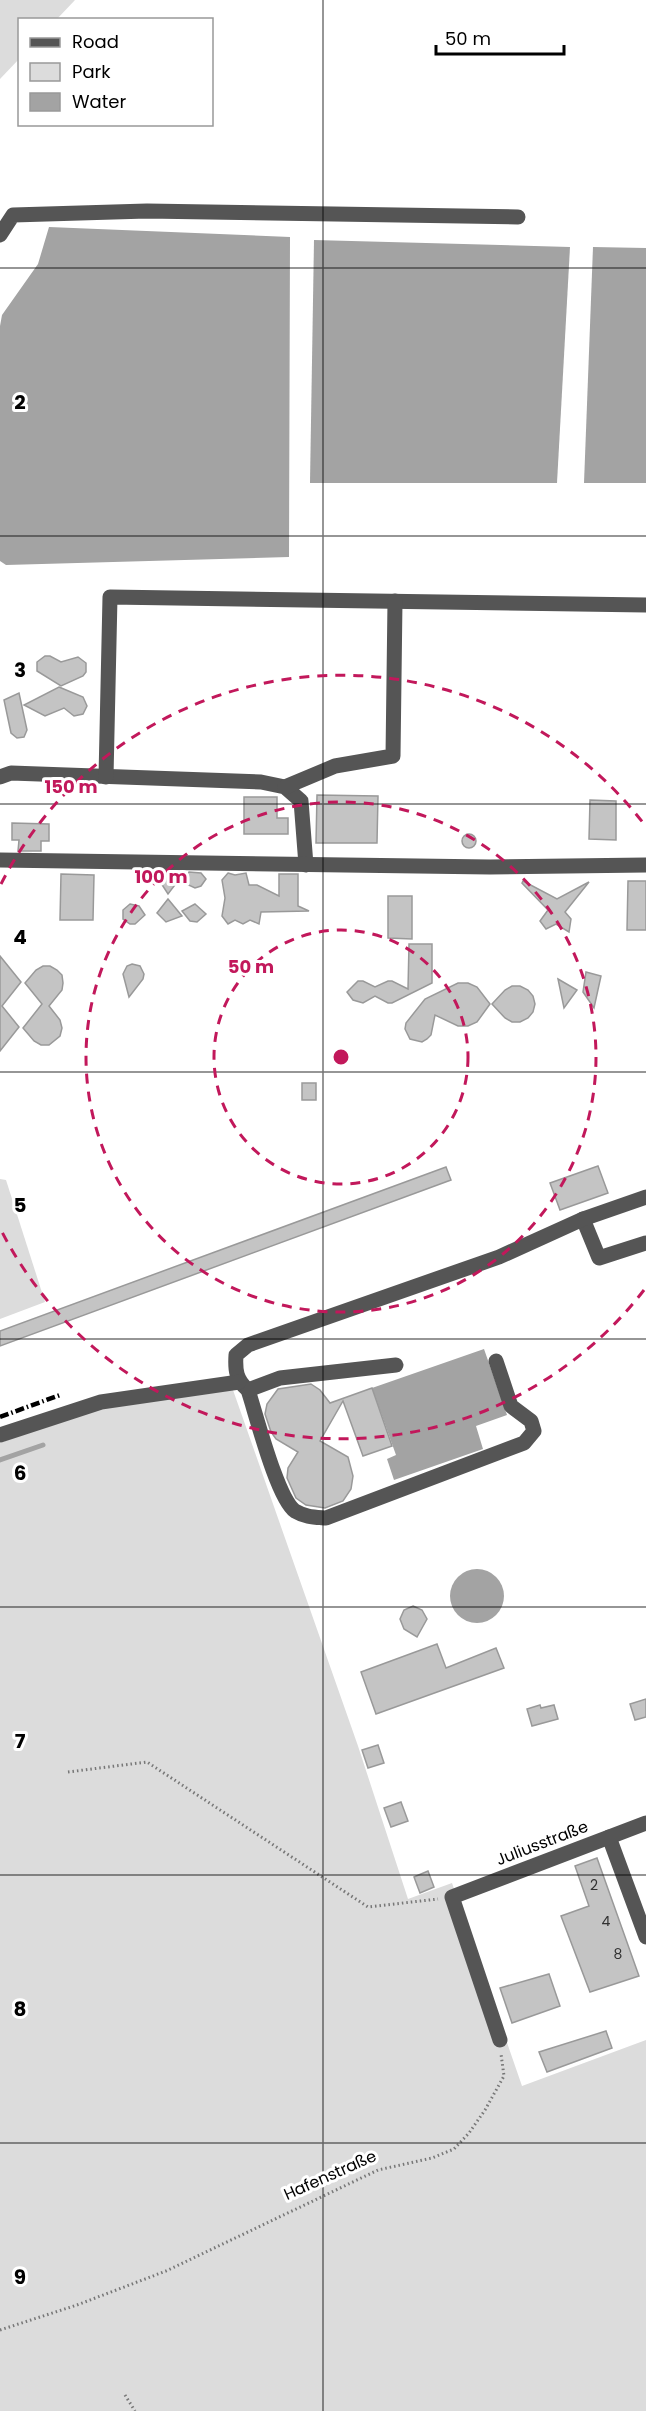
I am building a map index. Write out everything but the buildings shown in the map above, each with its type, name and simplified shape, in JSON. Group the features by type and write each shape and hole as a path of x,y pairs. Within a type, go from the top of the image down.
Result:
{"street":[{"path":"0,235 13,214 147,212 518,217"},
{"path":"106,777 110,597 646,605"},
{"path":"285,787 335,766 393,756 396,601"},
{"path":"0,777 11,773 261,782 285,787 301,801 306,865"},
{"path":"0,860 306,865 646,865"},
{"path":"496,1361 511,1406 531,1421 534,1431 524,1443 326,1518 307,1517 293,1509 280,1488 235,1367 236,1355 248,1345 500,1257 583,1219 646,1197"},
{"path":"583,1219 599,1258 646,1243"},
{"path":"0,1435 101,1402 396,1365"},
{"name":"Juliusstraße","path":"452,1897 646,1823"},
{"path":"609,1837 646,1937"},
{"path":"452,1897 500,2040"}],"path":[{"path":"68,1772 147,1762 368,1907 452,1897"},
{"name":"Hafenstraße","path":"0,2330 77,2305 166,2271 378,2170 432,2158 454,2149 485,2110 504,2076 500,2040"},
{"path":"125,2396 135,2411"}],"green space":[{"path":"0,0 75,0 58,18 18,18 18,60 0,79"},
{"path":"0,1179 6,1180 45,1302 0,1319"},
{"path":"233,1390 358,1746 408,1899 452,1883 522,2086 646,2040 646,2411 0,2411 0,1443 90,1409"}],"water":[{"path":"49,227 290,237 289,557 6,565 0,561 0,326 2,315 38,264"},
{"path":"314,240 570,247 557,483 310,483"},
{"path":"593,247 646,248 646,483 584,483"},
{"path":"484,1349 507,1415 476,1426 483,1449 394,1480 387,1459 396,1455 372,1388"},
{"path":"477,1569 487,1571 496,1577 502,1586 504,1596 502,1606 496,1615 487,1621 477,1623 467,1621 458,1615 452,1606 450,1596 452,1586 458,1577 467,1571"}],"waterway":[{"path":"0,1460 43,1445"}],"railway":[{"path":"0,1417 60,1395"}]}
